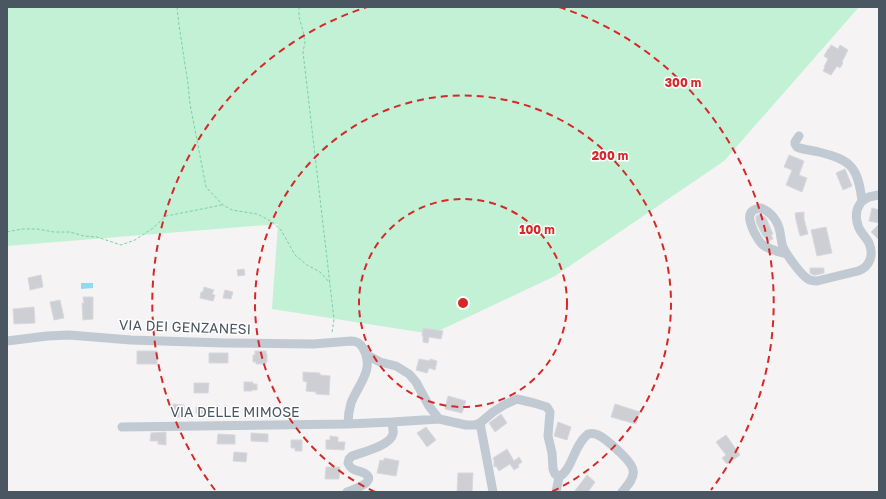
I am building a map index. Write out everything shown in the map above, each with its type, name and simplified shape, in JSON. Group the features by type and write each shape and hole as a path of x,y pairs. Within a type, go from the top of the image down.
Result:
{"street":[{"path":"798,136 794,142 797,147 834,156 851,166 858,180 862,201"},
{"path":"787,254 769,249 759,241 749,220 750,215 754,210 761,208 773,216 778,226 782,246 803,275 813,281 856,272 864,268 870,262 871,252 869,243 860,231 857,211 862,201 868,197 879,195"},
{"name":"VIA DEI GENZANESI","path":"7,341 69,335 132,340 224,344 313,344 354,341 361,345 367,355"},
{"path":"367,355 380,362 396,366 409,374 416,382 429,406 439,419"},
{"path":"348,424 348,413 350,406 367,371 367,355"},
{"path":"493,492 480,423 501,406 516,400 542,405 547,407 550,412 548,434 552,453 553,469 555,474 559,477"},
{"name":"VIA DELLE MIMOSE","path":"122,427 348,424 439,419 466,425 480,423"},
{"path":"347,492 363,486 368,480 365,474 350,467 348,463 349,459 352,456 381,446 389,440 394,432 392,422"},
{"path":"556,492 559,477 565,472 577,446 588,434 596,434 603,438 622,455 633,468 632,478 622,492"}],"path":[{"path":"177,7 190,104 206,187 223,205 232,210 257,214 271,221 281,230 295,255 307,265 320,272 330,283"},
{"path":"299,7 299,18 305,42 303,52 334,319 330,343"},
{"path":"7,232 22,228 54,232 70,232 84,236 97,237 121,245 135,240 153,228 166,216 223,205"}],"green space":[{"path":"7,7 859,7 724,161 555,276 432,334 272,309 278,224 7,246"}],"water":[{"path":"81,283 93,283 93,288 81,289"}],"building":[{"path":"831,45 838,49 840,45 848,50 840,68 837,66 831,75 823,71 828,59 824,56"},
{"path":"789,155 804,161 799,175 807,178 802,192 786,185 792,170 784,167"},
{"path":"845,169 852,186 843,190 836,173"},
{"path":"872,208 879,210 879,223 869,221"},
{"path":"804,212 804,219 808,234 800,236 795,213"},
{"path":"760,214 766,218 773,234 771,235 773,239 768,241 763,236 756,222 756,216"},
{"path":"879,224 879,240 871,232"},
{"path":"826,227 832,253 817,256 811,230"},
{"path":"810,268 824,268 824,273 813,275 810,273"},
{"path":"244,269 245,275 238,276 237,270"},
{"path":"41,275 43,287 30,290 28,278"},
{"path":"204,287 214,290 212,294 215,295 213,301 200,298"},
{"path":"225,290 233,292 231,299 223,298"},
{"path":"83,297 93,297 93,319 83,320"},
{"path":"60,300 64,318 54,320 50,302"},
{"path":"34,307 35,323 14,324 13,309"},
{"path":"423,328 443,331 441,339 429,337 428,343 423,342"},
{"path":"137,351 157,351 157,364 137,364"},
{"path":"255,351 266,351 266,364 256,364 256,362 253,362 253,355 255,355"},
{"path":"209,353 228,353 228,363 209,363"},
{"path":"419,359 430,361 430,359 437,361 435,370 429,368 427,373 416,370"},
{"path":"303,372 320,373 320,375 330,376 329,395 316,394 316,392 306,391 307,382 303,381"},
{"path":"244,382 253,382 253,384 257,384 257,390 244,391"},
{"path":"194,383 209,383 208,393 194,393"},
{"path":"448,396 466,401 462,413 445,409"},
{"path":"173,404 184,405 184,417 176,417 177,415 172,414"},
{"path":"615,404 640,412 636,424 611,417"},
{"path":"196,407 208,408 207,415 196,413"},
{"path":"501,414 507,423 495,432 489,423"},
{"path":"558,422 571,427 567,440 554,436"},
{"path":"426,427 436,440 427,447 417,433"},
{"path":"166,432 166,445 158,444 158,441 150,441 151,433"},
{"path":"251,433 268,434 268,442 251,441"},
{"path":"218,434 235,435 235,444 217,444"},
{"path":"726,435 740,455 727,464 722,458 726,455 716,442"},
{"path":"330,436 338,437 338,442 345,442 344,450 326,449 326,440 330,440"},
{"path":"291,440 302,440 302,451 295,451 295,448 291,448"},
{"path":"507,449 514,461 519,457 522,462 518,465 519,467 514,470 510,464 499,471 496,466 494,467 493,458"},
{"path":"234,452 247,453 246,462 233,461"},
{"path":"384,458 399,461 396,476 377,473 380,460 384,461"},
{"path":"326,467 340,467 339,479 325,479"},
{"path":"458,473 473,473 472,492 457,492"},
{"path":"587,475 595,482 588,492 574,492"}]}
